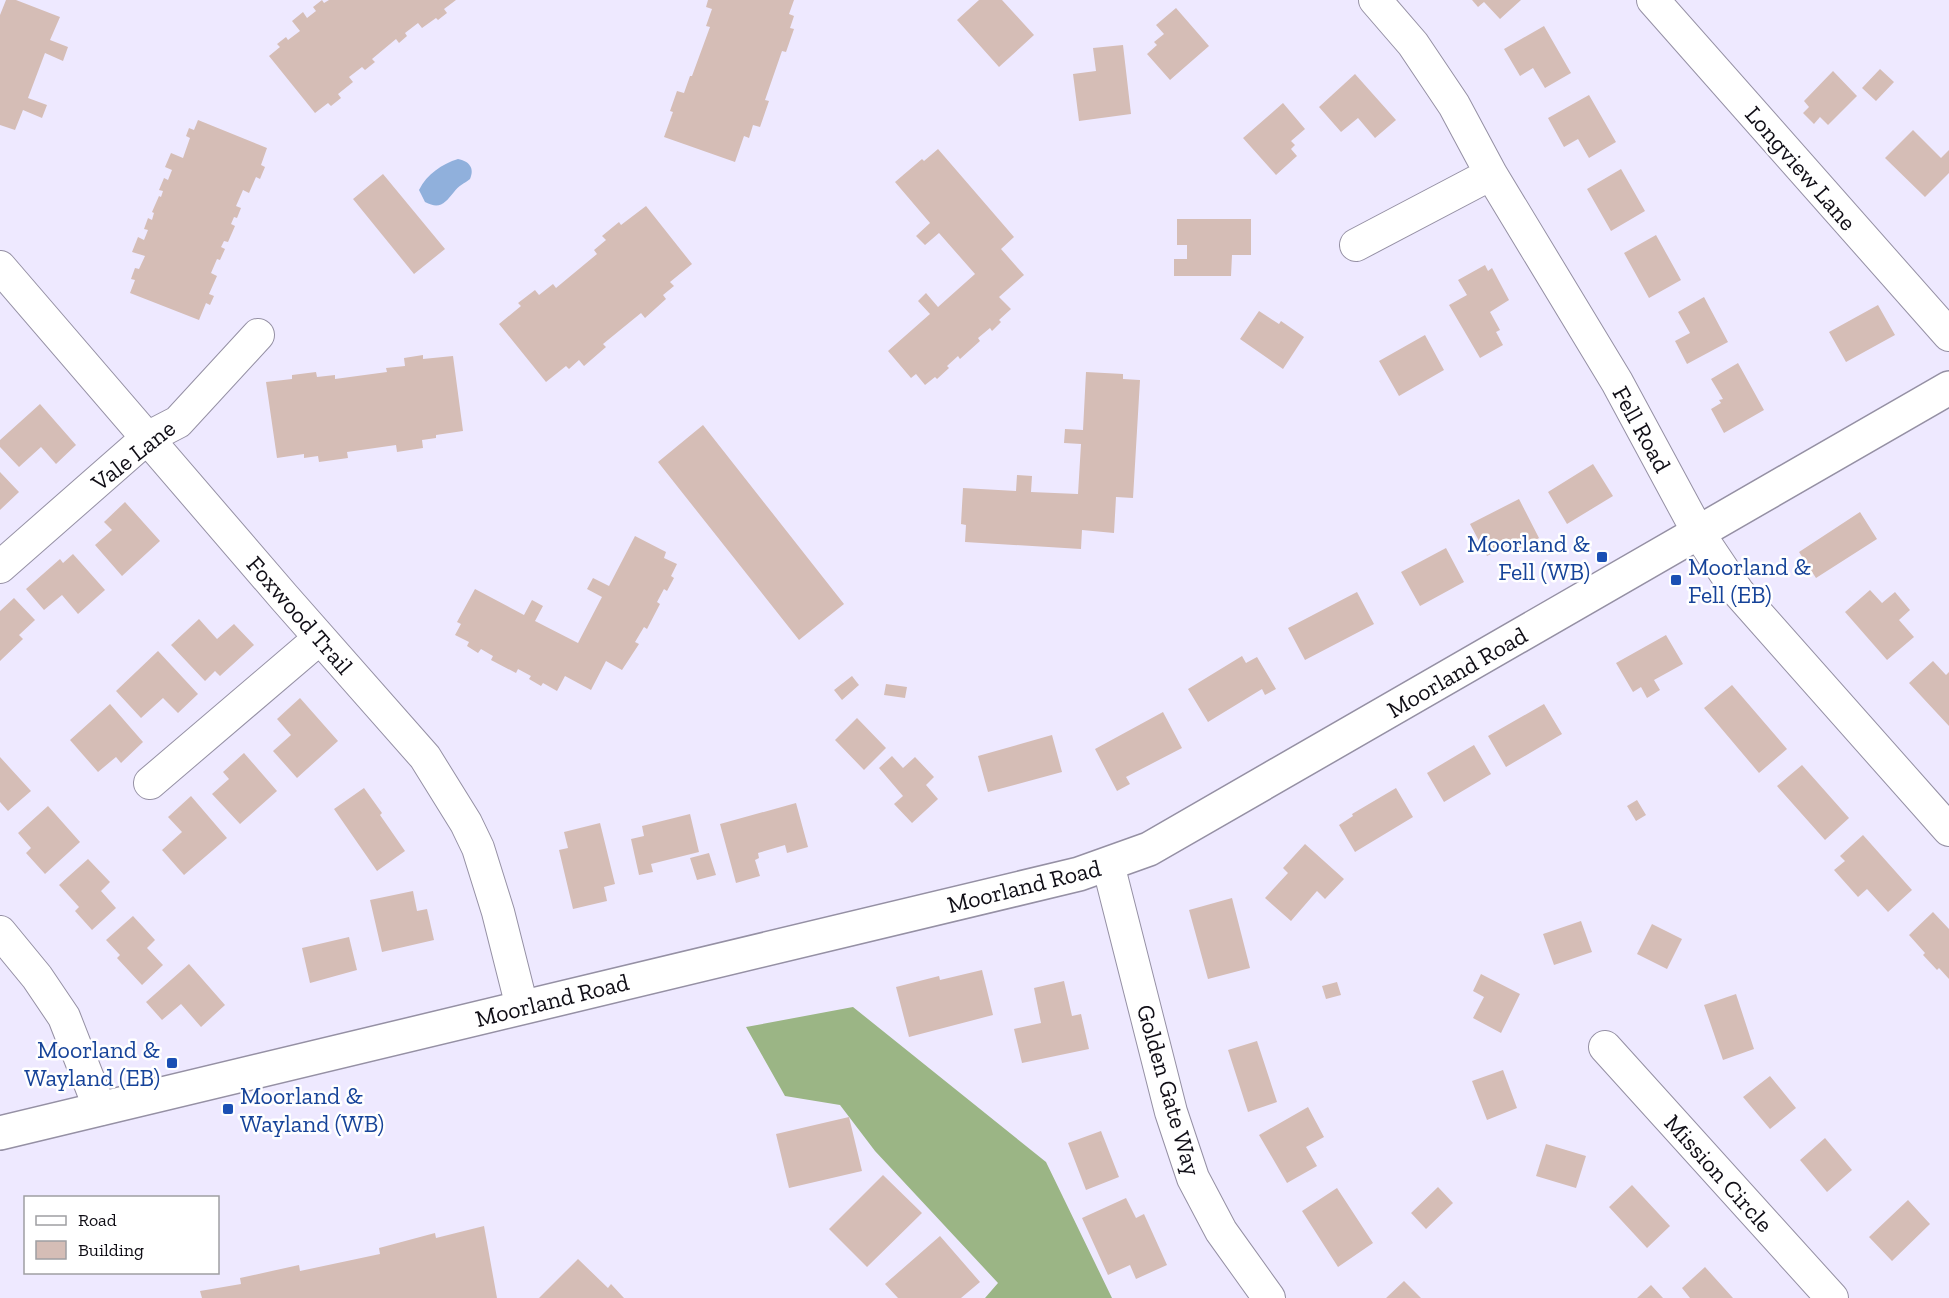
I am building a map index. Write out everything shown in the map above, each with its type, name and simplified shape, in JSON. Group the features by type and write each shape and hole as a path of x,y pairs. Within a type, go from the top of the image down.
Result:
{"street":[{"name":"Fell Road","path":"1375,0 1413,44 1454,105 1491,174 1617,382 1699,534 1738,592 1949,830"},
{"name":"Longview Lane","path":"1653,0 1949,335"},
{"path":"1356,245 1491,174"},
{"name":"Foxwood Trail","path":"0,267 425,757 466,823 478,848 498,912 522,1007"},
{"name":"Vale Lane","path":"0,567 147,438 178,422 258,335"},
{"name":"Moorland Road","path":"0,1133 1034,884 1108,864 1149,849 1949,388"},
{"path":"150,783 320,638"},
{"name":"Golden Gate Way","path":"1108,864 1171,1112 1193,1178 1221,1231 1269,1298"},
{"path":"0,932 38,977 64,1017 100,1109"},
{"name":"Mission Circle","path":"1605,1047 1832,1298"}],"green space":[{"path":"853,1007 1046,1162 1112,1298 985,1298 998,1283 875,1151 840,1105 785,1096 746,1027"}],"water":[{"path":"458,159 470,166 472,172 470,179 457,188 442,204 435,205 425,202 419,190 426,179 441,167"}],"building":[{"path":"6,0 16,0 60,17 50,40 68,47 63,61 45,53 28,98 47,105 42,118 23,110 15,130 0,125 0,15"},
{"path":"322,0 324,3 329,0 456,0 444,9 447,13 438,20 436,18 422,28 418,23 405,33 407,36 399,43 396,39 372,59 375,62 365,70 362,67 349,77 353,82 338,94 341,98 331,106 328,103 315,113 269,56 280,47 277,44 286,37 288,40 300,31 292,21 303,12 307,18 316,11 313,7"},
{"path":"708,0 794,0 789,14 794,16 790,28 794,29 786,52 782,51 765,100 769,101 760,127 753,125 749,138 744,136 735,162 664,137 673,112 670,111 677,91 684,93 710,27 706,26 712,9 706,7"},
{"path":"979,0 1002,0 1034,35 999,67 957,20"},
{"path":"1472,0 1521,0 1500,19 1484,2 1478,7"},
{"path":"1176,8 1209,46 1170,80 1147,54 1157,45 1154,42 1164,34 1156,25"},
{"path":"1544,26 1571,73 1545,88 1533,68 1520,76 1504,49"},
{"path":"1123,45 1131,114 1079,121 1073,74 1096,71 1093,48"},
{"path":"1880,69 1894,82 1876,101 1862,88"},
{"path":"1833,71 1857,96 1828,125 1820,117 1814,124 1803,113 1809,107 1804,101"},
{"path":"1355,74 1396,120 1375,138 1358,118 1341,132 1319,107"},
{"path":"1589,95 1616,142 1589,158 1578,139 1564,147 1548,118"},
{"path":"1283,103 1305,129 1291,141 1295,145 1291,149 1297,156 1276,175 1243,138"},
{"path":"198,120 267,148 261,165 265,167 260,179 256,177 249,193 243,190 236,206 241,208 237,218 234,217 231,224 235,226 228,242 224,241 221,247 225,249 220,260 217,259 211,273 217,276 209,294 214,296 210,305 206,303 199,320 130,293 135,280 131,279 135,268 139,269 145,256 132,252 138,237 144,240 148,230 144,229 148,218 152,220 154,213 152,212 163,191 159,190 164,178 168,180 172,170 165,167 171,153 183,158 190,138 186,136 189,128 194,130"},
{"path":"1913,130 1941,158 1949,150 1949,173 1925,197 1885,158"},
{"path":"938,149 1014,237 1001,249 1024,275 999,297 1011,309 999,320 1001,322 992,331 990,328 978,338 980,341 960,359 958,356 937,379 935,377 925,385 916,374 911,378 888,351 930,314 918,301 926,293 938,307 975,274 939,233 925,245 916,236 930,223 895,182 922,159 924,161"},
{"path":"1621,169 1645,211 1611,231 1587,189"},
{"path":"383,174 445,249 414,274 353,199"},
{"path":"646,206 692,264 670,282 674,286 663,295 666,299 645,318 641,313 603,344 606,347 584,366 579,360 569,369 566,366 546,382 499,324 521,306 518,303 535,290 539,295 553,284 556,288 597,254 594,250 606,240 602,236 619,222 621,225"},
{"path":"1177,219 1251,219 1251,255 1232,255 1231,276 1174,276 1174,259 1187,259 1187,245 1177,245"},
{"path":"1656,235 1681,280 1649,298 1624,253"},
{"path":"1485,265 1488,271 1492,268 1509,300 1490,312 1500,330 1496,332 1503,345 1480,358 1449,305 1467,295 1458,280"},
{"path":"1704,297 1728,342 1687,364 1675,341 1690,333 1678,312"},
{"path":"1878,305 1895,335 1846,362 1829,332"},
{"path":"1259,311 1279,324 1281,321 1304,337 1283,369 1240,339"},
{"path":"1425,335 1444,370 1399,396 1379,361"},
{"path":"423,355 423,359 453,356 463,431 436,435 436,438 422,440 423,448 397,452 396,445 347,452 348,458 319,462 318,456 304,458 304,454 277,458 266,382 292,379 292,375 316,372 317,377 335,375 335,379 387,372 386,368 405,366 404,358"},
{"path":"1738,363 1764,410 1724,433 1711,409 1723,399 1711,379"},
{"path":"1086,372 1123,374 1123,379 1140,380 1133,498 1116,497 1114,533 1082,530 1081,549 965,542 966,525 961,524 963,488 1016,491 1017,475 1032,476 1031,492 1078,494 1081,444 1064,443 1065,429 1083,430"},
{"path":"40,404 76,445 56,464 41,447 19,467 0,447 0,440"},
{"path":"703,425 844,604 799,640 658,462"},
{"path":"1593,464 1613,496 1567,524 1548,492"},
{"path":"0,472 19,492 0,510"},
{"path":"1519,499 1539,538 1512,552 1509,545 1487,556 1470,524"},
{"path":"125,502 160,541 122,576 95,545 112,530 104,522"},
{"path":"1860,512 1877,539 1816,578 1799,552"},
{"path":"635,536 666,552 664,558 677,564 671,576 674,578 667,591 664,589 657,602 660,604 647,629 644,627 635,642 639,644 622,670 606,661 591,690 565,676 557,691 543,683 541,686 529,679 531,676 518,669 516,673 491,660 493,656 481,649 478,653 467,646 469,642 455,635 461,624 457,622 475,589 524,615 532,600 543,606 535,621 578,643 602,597 587,589 593,578 609,586"},
{"path":"1446,548 1464,582 1420,606 1401,572"},
{"path":"73,554 105,590 78,614 62,595 44,610 26,589 60,559 63,563"},
{"path":"1870,590 1882,603 1895,592 1910,610 1899,620 1914,637 1887,660 1845,612"},
{"path":"1357,592 1374,624 1305,660 1288,628"},
{"path":"14,598 35,620 19,635 23,639 0,661 0,611"},
{"path":"199,619 217,639 234,624 254,645 220,676 215,671 205,681 171,645"},
{"path":"1666,635 1683,664 1654,680 1660,690 1647,698 1641,687 1633,692 1616,663"},
{"path":"158,651 198,694 178,713 163,698 141,718 116,691"},
{"path":"1242,656 1246,663 1257,657 1276,689 1265,695 1262,689 1208,722 1188,689"},
{"path":"1933,661 1946,675 1949,672 1949,726 1909,683"},
{"path":"852,676 859,685 842,700 834,690"},
{"path":"886,684 907,687 905,698 884,695"},
{"path":"1732,685 1787,749 1759,773 1704,708"},
{"path":"300,698 338,741 297,778 273,751 291,735 277,719"},
{"path":"110,704 143,742 121,763 116,757 98,772 70,740"},
{"path":"1544,704 1562,734 1506,767 1488,736"},
{"path":"1163,712 1182,748 1126,777 1130,784 1117,791 1095,749"},
{"path":"857,718 886,748 864,770 835,740"},
{"path":"1052,735 1062,772 988,792 978,756"},
{"path":"1474,745 1491,774 1444,802 1427,773"},
{"path":"244,753 277,791 240,824 212,794 229,779 223,772"},
{"path":"892,756 903,768 915,757 934,777 926,785 938,799 912,823 894,804 903,796 879,768"},
{"path":"0,757 31,791 8,811 0,802"},
{"path":"1802,765 1849,818 1825,840 1777,786"},
{"path":"364,788 405,851 377,871 334,809"},
{"path":"1396,788 1413,817 1355,852 1339,825 1353,816 1352,814"},
{"path":"191,796 227,838 184,875 162,850 182,832 168,817"},
{"path":"1637,800 1646,815 1636,821 1627,806"},
{"path":"796,803 808,847 787,853 785,845 758,853 759,858 755,860 760,876 736,883 720,824"},
{"path":"48,806 80,842 45,874 26,853 31,848 18,833"},
{"path":"690,814 699,852 651,864 653,872 639,875 631,839 644,836 642,826"},
{"path":"600,823 615,884 604,887 607,901 573,909 559,850 568,848 564,832"},
{"path":"1863,835 1912,890 1888,912 1867,889 1858,897 1834,870 1845,861 1840,856"},
{"path":"1305,844 1344,879 1325,899 1317,891 1291,921 1265,898 1288,873 1283,868"},
{"path":"709,853 716,875 697,880 690,858"},
{"path":"88,859 110,882 101,891 116,908 92,930 75,911 79,907 59,885"},
{"path":"413,891 417,911 427,909 434,940 382,952 370,900"},
{"path":"1232,898 1250,968 1208,979 1189,910"},
{"path":"1933,912 1949,929 1949,979 1923,955 1925,953 1909,935"},
{"path":"133,916 155,940 147,948 163,965 142,985 117,958 120,955 106,940"},
{"path":"1581,921 1592,952 1554,965 1543,934"},
{"path":"1652,924 1682,939 1667,969 1637,954"},
{"path":"349,937 357,970 310,983 302,948"},
{"path":"189,964 225,1005 201,1027 181,1004 162,1020 146,1002"},
{"path":"982,970 993,1015 909,1037 896,987 939,976 940,980"},
{"path":"1481,974 1520,994 1501,1033 1473,1018 1484,997 1473,991"},
{"path":"1064,981 1072,1016 1081,1014 1089,1049 1022,1063 1014,1029 1041,1023 1034,988"},
{"path":"1337,982 1341,995 1326,999 1322,986"},
{"path":"1736,994 1754,1049 1723,1060 1704,1005"},
{"path":"1257,1041 1277,1102 1248,1112 1228,1050"},
{"path":"1503,1070 1517,1108 1487,1120 1472,1081"},
{"path":"1770,1076 1796,1108 1770,1129 1743,1097"},
{"path":"1308,1107 1324,1137 1306,1147 1317,1166 1287,1183 1259,1135"},
{"path":"849,1117 862,1171 789,1188 776,1134"},
{"path":"1101,1131 1119,1177 1086,1190 1068,1143"},
{"path":"1825,1138 1852,1170 1827,1192 1800,1160"},
{"path":"1546,1144 1586,1156 1576,1188 1536,1176"},
{"path":"883,1175 922,1213 867,1267 829,1229"},
{"path":"1632,1185 1670,1226 1647,1248 1609,1207"},
{"path":"1438,1187 1453,1203 1426,1229 1411,1213"},
{"path":"1337,1188 1373,1243 1338,1267 1302,1211"},
{"path":"1126,1198 1136,1218 1144,1214 1167,1265 1136,1279 1130,1265 1108,1275 1082,1218"},
{"path":"1908,1200 1930,1224 1892,1261 1869,1237"},
{"path":"484,1226 497,1298 202,1298 200,1291 241,1284 240,1278 299,1265 300,1271 380,1254 379,1248 435,1233 436,1238"},
{"path":"940,1236 980,1282 961,1298 898,1298 885,1284"},
{"path":"578,1259 608,1288 611,1284 624,1298 539,1298"},
{"path":"1705,1267 1733,1298 1690,1298 1682,1288"},
{"path":"1404,1281 1421,1298 1386,1298"},
{"path":"1651,1285 1663,1298 1637,1298"}],"place":[{"name":"Moorland & Fell (WB)","path":"1602,557"},
{"name":"Moorland & Fell (EB)","path":"1676,580"},
{"name":"Moorland & Wayland (EB)","path":"172,1063"},
{"name":"Moorland & Wayland (WB)","path":"228,1109"}]}
